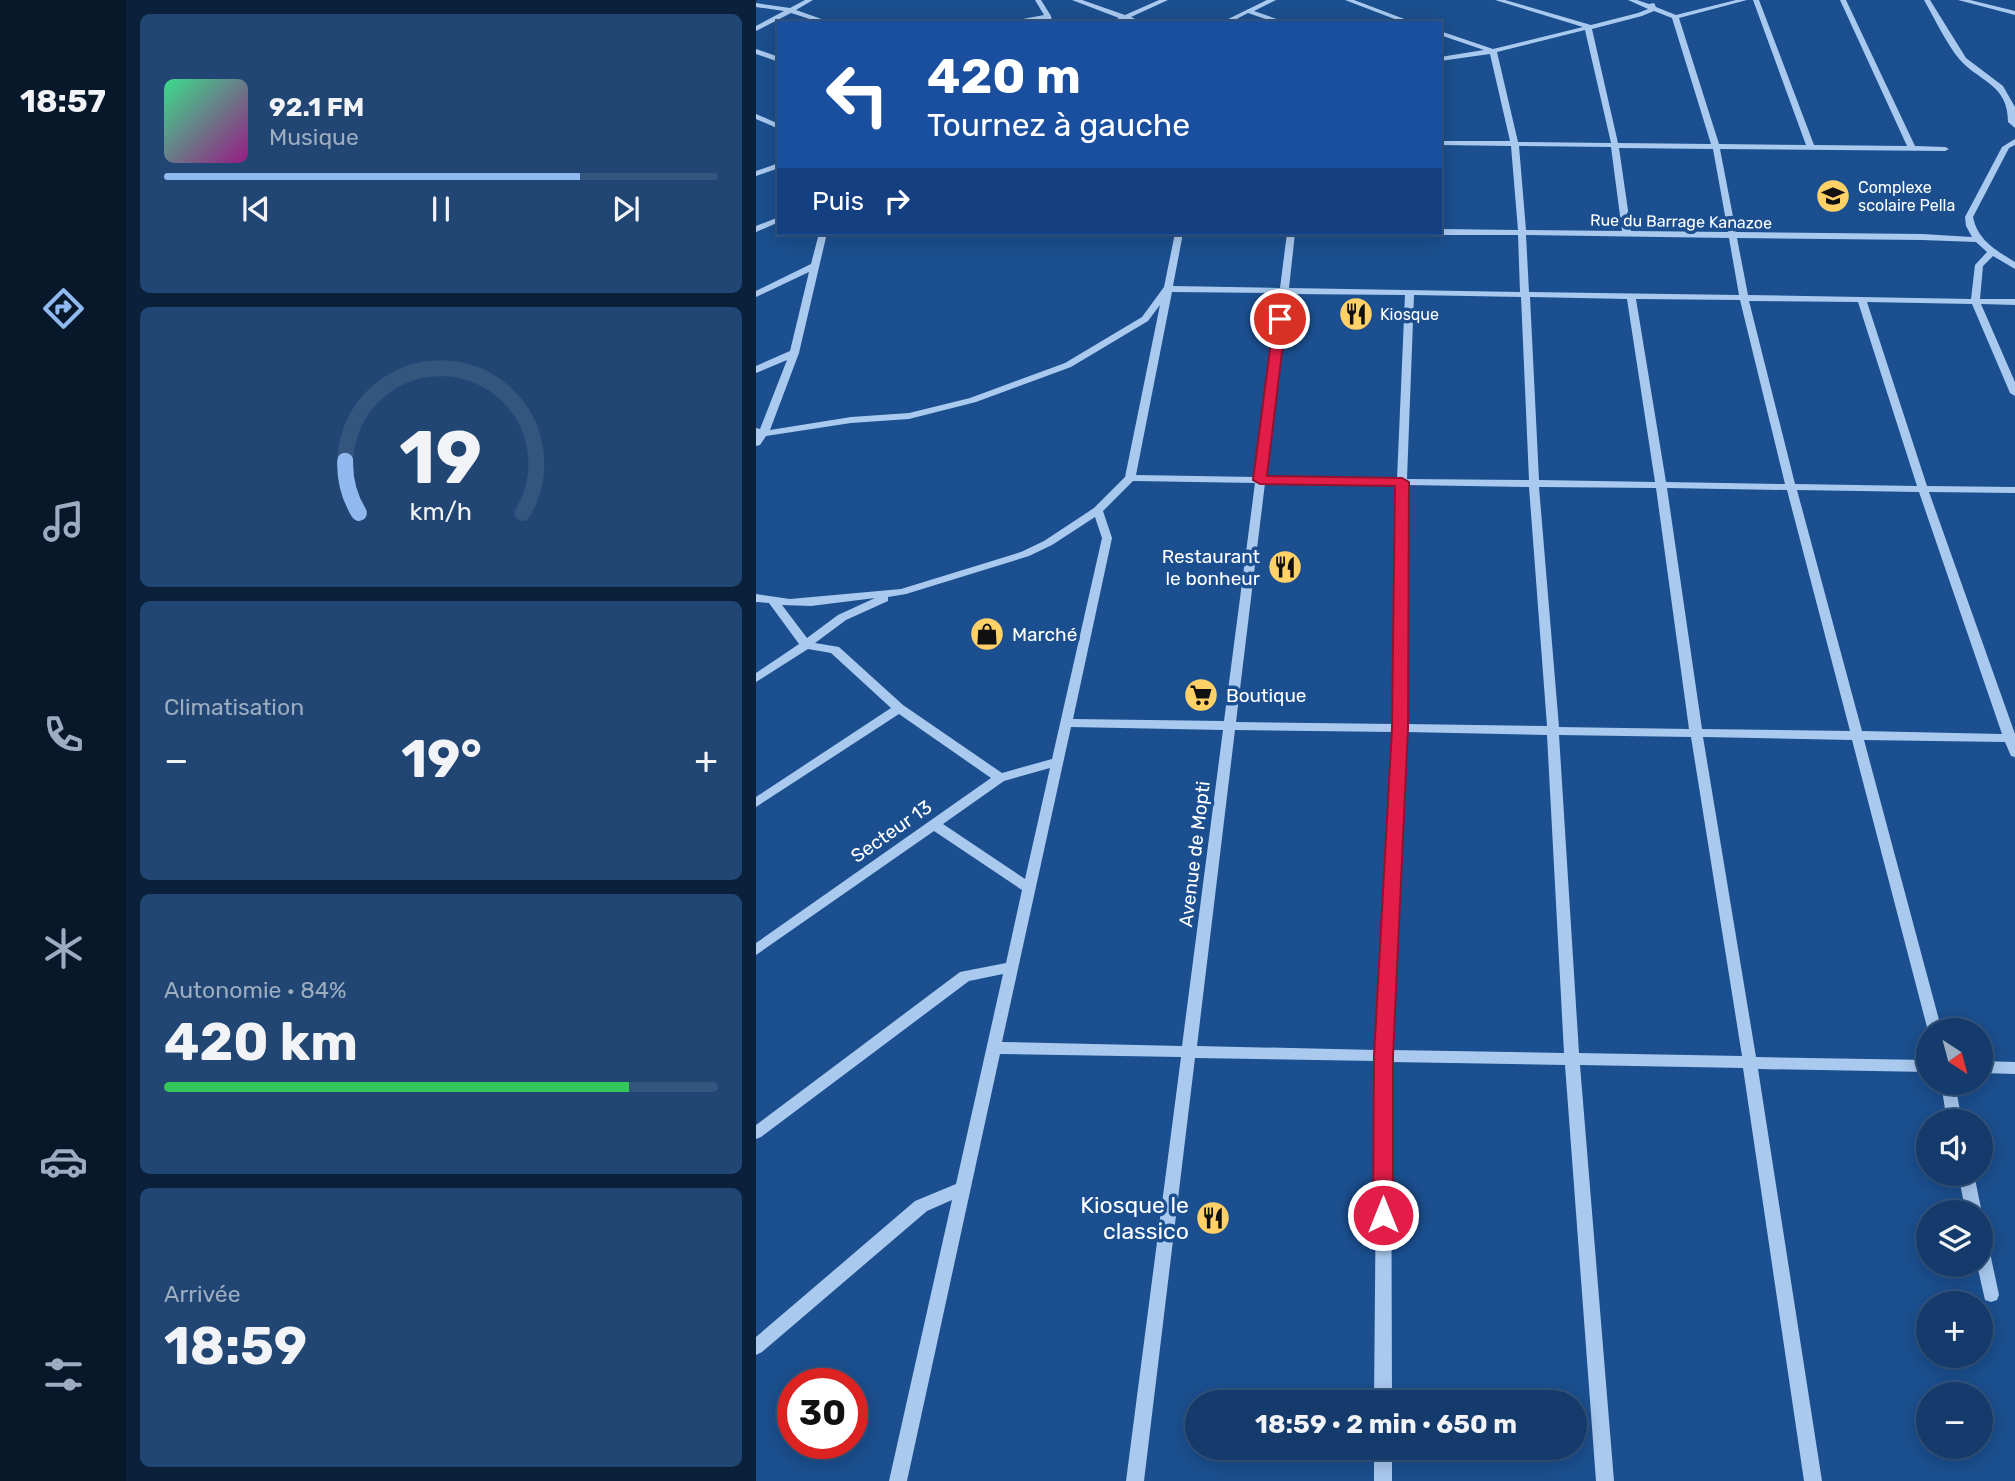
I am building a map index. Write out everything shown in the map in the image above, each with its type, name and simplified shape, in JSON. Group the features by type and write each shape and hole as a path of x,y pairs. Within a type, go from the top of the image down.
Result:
{"street":[{"path":"756,29 810,0"},
{"path":"1038,0 1048,20"},
{"path":"1074,0 1136,21"},
{"path":"1116,21 1165,0"},
{"path":"1227,21 1273,0"},
{"path":"1348,0 1406,21"},
{"path":"1497,0 1588,26"},
{"path":"1631,0 1652,5 1675,17 1744,0"},
{"path":"1756,0 1811,147"},
{"path":"1843,0 1912,148"},
{"path":"1927,0 1962,59 1999,86 2012,108 2015,126"},
{"path":"1961,0 2015,13"},
{"path":"756,5 789,10 824,21"},
{"path":"1442,59 1493,51 1640,15 1652,5"},
{"path":"1248,11 1279,21"},
{"path":"1675,17 1716,146 1730,235 1744,298 1791,487 1932,1018"},
{"path":"1588,26 1615,145 1627,234"},
{"path":"1442,34 1493,51"},
{"path":"756,51 777,59"},
{"path":"1493,51 1515,144 1522,233 1534,483 1553,730 1572,1059 1605,1481"},
{"path":"758,118 777,126"},
{"path":"2015,141 2006,147 1969,216 1970,229 1978,240 2015,266"},
{"path":"1442,143 1945,149"},
{"path":"756,174 777,166"},
{"path":"756,229 777,220"},
{"name":"Rue du Barrage Kanazoe","path":"1442,232 1922,237"},
{"path":"758,436 794,353 822,235"},
{"path":"756,678 832,625 863,607 1024,554 1048,543 1098,510 1130,478 1179,235"},
{"name":"Avenue de Mopti","path":"1135,1481 1291,235"},
{"path":"1922,237 1978,240"},
{"path":"1993,251 2015,254"},
{"path":"1993,251 1979,265 1975,301 2015,393"},
{"path":"756,294 814,266"},
{"path":"1167,289 2015,302"},
{"path":"758,436 851,420 909,416 973,400 1068,365 1145,319 1167,289"},
{"path":"1383,1390 1384,1056 1400,728 1402,482 1410,293"},
{"path":"1631,297 1813,1481"},
{"path":"1862,300 1923,488 2015,753"},
{"path":"756,370 794,353"},
{"path":"1130,478 2015,490"},
{"path":"898,1481 1107,538 1098,510"},
{"path":"756,598 811,602 902,592"},
{"path":"772,600 806,645 835,650 899,708 1000,778"},
{"path":"756,803 899,708"},
{"path":"1066,723 2012,738"},
{"name":"Secteur 13","path":"756,950 1000,778 1057,762"},
{"path":"933,824 1029,888"},
{"path":"756,1133 965,976 1013,967"},
{"path":"994,1048 1916,1066"},
{"path":"1993,1067 2015,1068"},
{"path":"756,1347 921,1206 962,1189"},
{"path":"1382,1481 1383,1460"}],"place":[{"name":"Complexe scolaire Pella","path":"1833,196"},
{"name":"Kiosque","path":"1356,314"},
{"name":"Restaurant le bonheur","path":"1285,567"},
{"name":"Marché","path":"987,634"},
{"name":"Boutique","path":"1201,695"},
{"name":"Kiosque le classico","path":"1213,1218"}],"route":[{"path":"1280,319 1260,480 1402,482 1400,728 1384,1056 1383,1215"}]}
